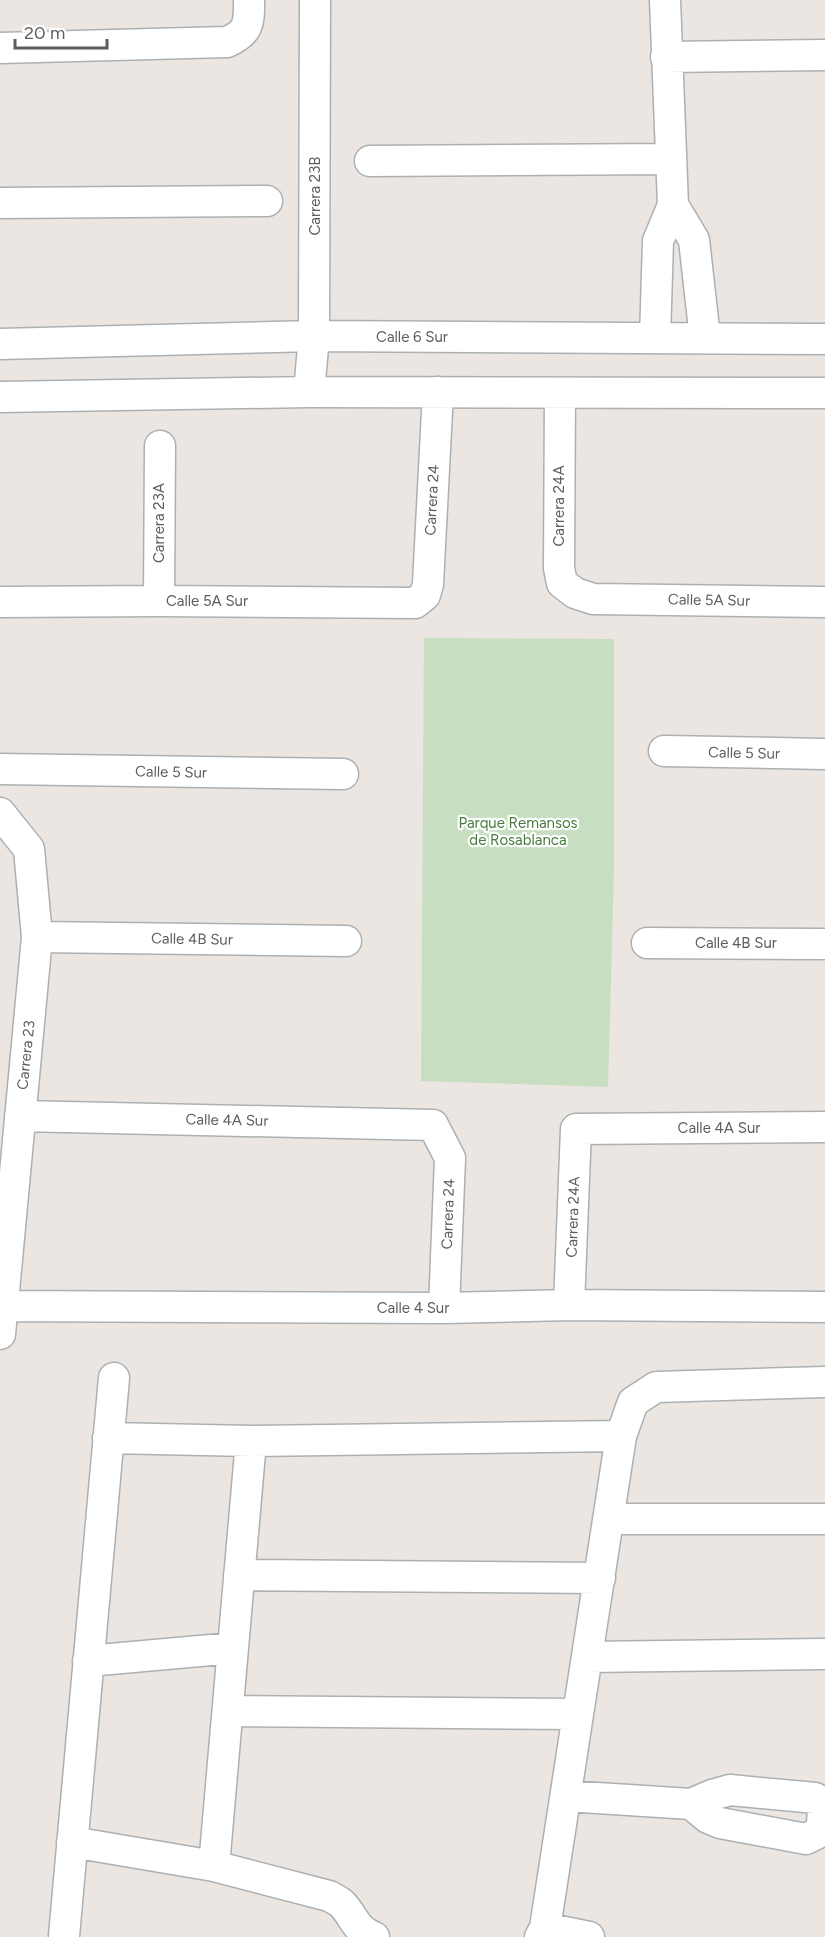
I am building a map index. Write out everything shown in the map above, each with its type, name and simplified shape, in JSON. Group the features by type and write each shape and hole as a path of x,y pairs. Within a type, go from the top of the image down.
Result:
{"street":[{"path":"0,48 228,42 240,36 246,29 249,20 249,0"},
{"name":"Carrera 23B","path":"309,392 314,336 315,0"},
{"path":"655,338 658,241 673,206 665,0"},
{"path":"666,57 825,55"},
{"path":"370,161 670,159"},
{"path":"0,203 267,201"},
{"path":"673,206 694,240 705,338"},
{"name":"Calle 6 Sur","path":"0,344 314,336 825,339"},
{"path":"0,397 309,392 825,393"},
{"name":"Carrera 24","path":"415,603 424,595 428,584 438,392"},
{"name":"Carrera 24A","path":"560,393 559,568 562,583 575,593 593,599"},
{"name":"Carrera 23A","path":"159,601 160,446"},
{"name":"Calle 5A Sur","path":"593,599 825,602"},
{"name":"Calle 5A Sur","path":"0,602 415,603"},
{"name":"Calle 5 Sur","path":"664,752 825,754"},
{"name":"Calle 5 Sur","path":"0,769 343,774"},
{"name":"Carrera 23","path":"0,813 29,849 38,937 1,1320"},
{"name":"Calle 4B Sur","path":"38,937 346,941"},
{"name":"Calle 4B Sur","path":"647,943 825,944"},
{"name":"Calle 4A Sur","path":"20,1116 433,1125"},
{"name":"Carrera 24","path":"433,1125 450,1158 444,1308"},
{"name":"Calle 4A Sur","path":"576,1129 825,1127"},
{"name":"Carrera 24A","path":"569,1305 576,1129"},
{"name":"Calle 4 Sur","path":"1,1320 569,1305 825,1306"},
{"path":"64,1936 114,1378"},
{"path":"589,1937 543,1932 621,1437 633,1402 656,1387 825,1382"},
{"path":"108,1438 251,1442 621,1437"},
{"path":"214,1866 251,1442"},
{"path":"608,1519 825,1519"},
{"path":"239,1575 600,1578"},
{"path":"88,1661 233,1648"},
{"path":"587,1657 825,1654"},
{"path":"228,1711 578,1714"},
{"path":"566,1796 691,1804"},
{"path":"72,1842 214,1866 329,1896 342,1904 359,1932"}],"green space":[{"name":"Parque Remansos de Rosablanca","path":"424,638 614,639 614,872 608,1087 421,1081"}]}
